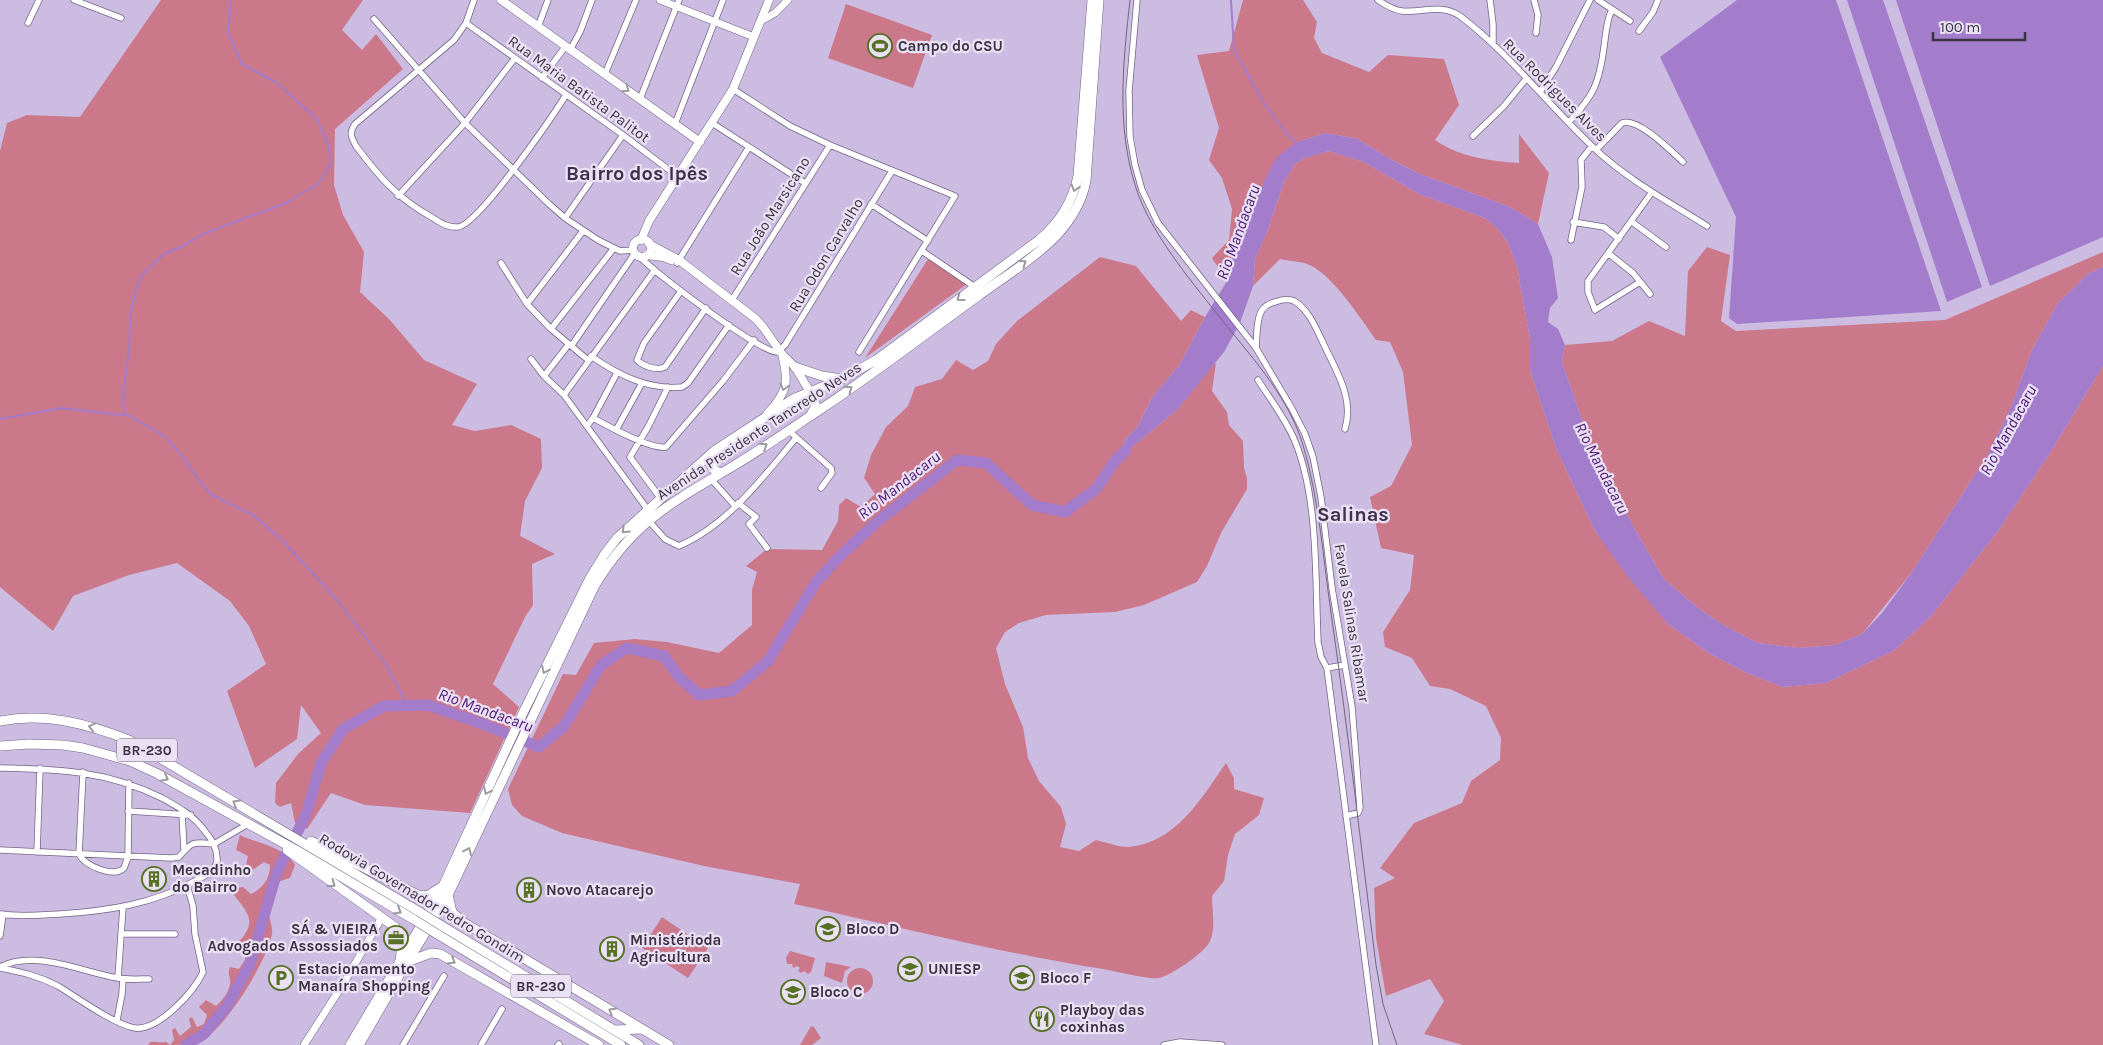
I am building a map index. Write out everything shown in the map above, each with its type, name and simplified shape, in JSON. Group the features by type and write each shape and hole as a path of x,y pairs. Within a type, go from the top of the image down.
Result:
{"main road":[{"path":"500,0 700,142"},
{"path":"639,254 635,243 641,240 645,228 733,89 769,0"},
{"name":"Avenida Presidente Tancredo Neves","path":"429,921 448,895 512,748 596,567 617,538 714,451 793,399 842,379 876,360 1050,230 1066,210 1075,191 1080,160 1092,0"},
{"name":"Avenida Presidente Tancredo Neves","path":"526,718 594,587 620,548 648,520 809,417 1054,239 1072,216 1084,192 1088,167 1099,0"},
{"path":"641,240 680,263 732,300 763,326 781,352 795,367 810,392 816,405 815,410 809,417"},
{"path":"639,254 650,250 649,244"},
{"path":"639,254 663,257 680,263"},
{"path":"766,416 780,399 786,386 787,375 781,352"},
{"path":"795,367 822,376 842,379"},
{"path":"714,451 712,468 719,473 723,472"},
{"name":"BR-230","path":"0,721 48,719 68,721 98,728 131,741 278,826 296,844"},
{"name":"BR-230","path":"0,746 30,744 62,745 98,751 130,761 156,773 271,837 296,844"},
{"name":"Avenida Presidente Tancredo Neves","path":"429,921 443,886 512,748"},
{"path":"296,844 418,895 427,896 443,886"},
{"path":"296,844 398,932 402,943 404,963"},
{"name":"Rodovia Governador Pedro Gondim","path":"296,844 639,1045"},
{"path":"448,895 452,912 463,922 669,1045"},
{"path":"359,1045 429,921"},
{"name":"Rodovia Governador Pedro Gondim","path":"440,930 621,1045"},
{"path":"350,1045 404,963 431,953 440,954 599,1045"},
{"path":"614,1030 642,1029"}],"street":[{"path":"28,24 39,0"},
{"path":"74,0 121,18"},
{"path":"474,0 466,23 448,46 355,124 351,130 351,137 356,146 398,196 411,206 443,224 456,227 467,222 514,170 566,95"},
{"path":"538,27 548,0"},
{"path":"542,78 580,32 592,0"},
{"path":"605,74 636,0"},
{"path":"660,0 677,3 714,22 754,37"},
{"path":"674,124 723,0"},
{"path":"761,21 775,13 788,0"},
{"path":"1137,0 1129,91 1130,137 1142,190 1158,223 1256,348"},
{"name":"Rua Rodrigues Alves","path":"1378,0 1388,7 1401,11 1449,10 1459,16 1492,44 1594,148 1652,192 1707,226"},
{"path":"1490,0 1493,17 1492,44"},
{"path":"1534,0 1538,15 1536,33"},
{"path":"1540,92 1556,67 1590,0"},
{"path":"1598,0 1630,21"},
{"path":"1638,31 1653,12 1658,0"},
{"path":"640,99 677,3"},
{"path":"1569,122 1588,101 1594,91 1604,45 1606,25 1612,9"},
{"path":"374,18 465,123 565,218 583,231 614,248 639,254 654,271 729,325 770,351 781,352"},
{"name":"Rua Maria Batista Palitot","path":"466,23 677,176"},
{"path":"398,196 465,123 515,58"},
{"path":"1473,136 1498,112 1526,79"},
{"path":"733,89 790,126 830,145 955,196 859,352"},
{"path":"1571,240 1573,222 1582,187 1581,160 1622,123 1627,122 1642,128 1683,162"},
{"path":"712,123 805,183"},
{"path":"565,218 623,135"},
{"name":"Rua João Marsicano","path":"732,300 830,145"},
{"path":"680,263 749,147"},
{"name":"Rua Odon Carvalho","path":"781,352 892,171"},
{"path":"1640,282 1595,310 1588,292 1588,281 1652,192"},
{"path":"871,204 928,241"},
{"path":"1573,222 1604,227 1619,239"},
{"path":"1632,222 1666,247"},
{"path":"527,304 583,231"},
{"path":"551,329 614,248"},
{"path":"922,251 976,287"},
{"path":"1608,253 1633,273 1650,294"},
{"path":"544,376 571,344 639,254"},
{"path":"501,263 527,304 551,329 590,358 617,373 642,383 668,387 686,386 729,325"},
{"path":"564,395 654,271"},
{"path":"681,291 644,343 637,361 652,367 663,368 706,308"},
{"path":"1256,348 1260,319 1265,308 1277,301 1288,300 1295,302 1317,329 1336,366 1347,404 1348,418 1345,429"},
{"path":"593,418 640,440 660,447 668,446 723,381 754,340"},
{"name":"Favela Salinas Ribamar","path":"1256,348 1291,407 1305,434 1313,457 1353,714 1360,806 1358,813 1346,816"},
{"path":"531,359 544,376 564,395 648,510"},
{"path":"587,426 617,373"},
{"path":"1258,380 1293,436 1299,451 1309,499 1314,543 1318,642 1321,657 1327,668 1376,1045"},
{"path":"616,430 642,383"},
{"path":"661,499 630,458 668,387"},
{"path":"1278,411 1291,407"},
{"path":"788,430 832,468 832,473 821,488"},
{"path":"648,520 665,539 679,546 718,522 770,469 796,438"},
{"path":"711,479 736,504 756,517 749,524 768,548"},
{"path":"1327,668 1345,665"},
{"path":"0,768 40,768 83,772 130,783 174,804 191,815 205,830 214,844 217,859 213,869 187,885 166,895 123,907 26,916 1,914 0,936"},
{"path":"37,852 40,768"},
{"path":"83,772 79,854 81,859 89,864 116,872 124,868 128,857 130,783"},
{"path":"128,811 191,815"},
{"path":"182,815 184,849"},
{"path":"0,850 171,858 179,857 184,849 194,842 214,844 248,824"},
{"path":"0,968 34,975 117,1020 136,1028 145,1026 176,1008 200,977 203,966 195,934 193,906 187,885"},
{"path":"117,1020 120,1006 123,907"},
{"path":"304,1045 345,981 382,917"},
{"path":"121,934 175,934"},
{"path":"0,968 12,962 40,961 120,978 149,979"},
{"path":"403,1045 444,976"},
{"path":"481,1045 502,1009"},
{"path":"1164,1045 1180,1042 1222,1045"}],"shaded area":[{"path":"161,0 363,0 342,30 362,50 376,34 403,69 335,129 334,185 343,215 364,252 360,292 389,319 424,360 477,384 452,425 475,431 511,425 541,439 542,468 525,501 520,536 555,554 532,564 533,605 525,617 493,684 519,707 470,813 365,805 331,793 307,829 295,823 291,803 280,807 275,803 276,783 298,754 321,733 301,705 297,739 255,768 227,691 266,664 249,626 230,601 177,563 129,575 73,596 53,631 0,587 0,151 7,123 27,115 80,117"},
{"path":"1243,0 1303,0 1317,22 1314,38 1322,53 1369,72 1388,55 1444,59 1459,105 1435,140 1464,154 1497,161 1519,163 1519,134 1549,173 1538,224 1510,207 1420,174 1388,158 1358,139 1326,133 1297,142 1234,241 1227,281 1212,258 1229,240 1232,209 1222,178 1209,160 1219,128 1197,55 1229,51"},
{"name":"Campo do CSU","path":"846,4 932,35 913,88 828,58"},
{"path":"1329,151 1364,162 1419,194 1485,218 1498,229 1508,243 1517,266 1530,339 1530,370 1556,448 1595,531 1668,624 1710,654 1747,673 1783,687 1826,683 1895,650 1931,616 1998,531 2050,453 2103,366 2103,1045 1463,1045 1424,1034 1444,1001 1430,979 1386,996 1376,938 1374,888 1395,878 1380,868 1414,823 1462,803 1471,781 1500,760 1501,738 1486,706 1450,689 1430,686 1412,658 1385,647 1383,632 1410,590 1414,555 1381,548 1370,497 1391,486 1412,445 1403,372 1390,342 1376,340 1336,286 1307,264 1280,259 1253,286 1255,259 1267,232 1284,182 1294,165 1305,158"},
{"path":"1707,247 1730,255 1721,321 1736,331 1945,320 2103,252 2103,267 2088,274 2058,303 2032,350 2009,412 1987,456 1912,572 1862,634 1835,645 1799,648 1758,643 1725,626 1698,608 1663,578 1597,463 1562,362 1565,345 1612,341 1649,321 1685,336 1688,271"},
{"path":"1100,257 1136,266 1181,321 1191,310 1205,317 1180,364 1152,398 1138,426 1125,440 1116,460 1177,410 1208,370 1216,363 1212,391 1227,412 1229,425 1243,441 1247,489 1221,533 1207,566 1197,582 1144,605 1115,612 1046,615 1019,623 1005,632 996,648 1005,684 1023,727 1028,758 1039,781 1061,807 1066,824 1060,847 1079,851 1096,840 1127,847 1144,844 1159,838 1173,829 1196,805 1226,763 1234,778 1234,789 1264,798 1259,815 1235,834 1228,855 1224,881 1212,896 1212,936 1202,951 1187,963 1159,978 1140,977 1064,963 794,904 800,884 704,866 562,833 522,816 512,805 508,789 563,674 576,675 594,643 635,639 667,642 719,653 752,625 752,590 757,572 746,566 767,549 822,550 838,521 839,505 846,498 861,507 875,494 864,478 871,455 886,427 908,406 915,387 942,379 956,360 973,370 988,361 996,344 1017,321"},
{"path":"928,259 967,284 865,358"},
{"path":"240,835 270,846 285,854 295,865 290,878 277,882 273,892 269,907 272,934 261,962 243,995 209,1036 198,1044 170,1045 174,1040 172,1030 175,1028 180,1036 191,1027 189,1019 192,1017 197,1027 204,1024 207,1015 199,1007 206,1000 216,1006 218,1004 225,996 229,987 230,967 239,969 245,960 245,952 234,948 235,943 242,939 249,927 249,921 246,912 233,893 236,888 243,887 251,894 259,889 267,879 270,865 264,862 251,871 246,865 248,856 236,850"},
{"path":"662,917 708,948 688,978 642,948"},
{"path":"790,951 815,958 811,972 808,974 804,971 801,973 798,971 800,968 797,966 793,968 792,964 787,964 786,958"},
{"path":"826,962 851,967 845,971 842,983 824,976"},
{"path":"860,968 869,972 873,981 869,990 860,994 851,990 847,981 851,972"},
{"path":"811,1026 814,1027 821,1038 812,1045 800,1045"},
{"path":"150,1042 166,1042 170,1045 148,1045"}],"water":[{"path":"1737,0 1836,0 1941,311 1737,324 1729,318 1736,217 1660,57"},
{"path":"1847,0 1883,0 1982,287 1947,302"},
{"path":"1896,0 2103,0 2103,237 1990,286"},
{"name":"Rio Mandacaru","path":"1326,133 1358,139 1388,158 1420,174 1510,207 1538,224 1552,257 1558,298 1550,308 1548,322 1558,329 1565,345 1562,362 1597,463 1663,578 1698,608 1725,626 1758,643 1799,648 1835,645 1862,634 1882,613 1912,572 1987,456 2009,412 2032,350 2058,303 2088,274 2103,267 2103,366 2050,453 1998,531 1931,616 1895,650 1826,683 1783,687 1747,673 1710,654 1668,624 1628,577 1595,531 1556,448 1530,370 1530,339 1517,266 1508,243 1498,229 1485,218 1419,194 1364,162 1329,151 1305,158 1294,165 1284,182 1267,232 1255,259 1253,286 1240,323 1224,352 1177,410 1115,461 1125,440 1138,426 1152,398 1180,364 1227,281 1234,241 1276,158 1297,142"}],"waterway":[{"path":"124,414 123,396 129,350 131,311 142,275 164,254 181,247 203,234 286,203 319,183 331,163 328,143 316,118 276,82 242,64 228,34 231,0"},
{"path":"1231,0 1234,50 1264,103 1282,128 1296,143"},
{"path":"0,419 61,408 130,416 164,436 212,495 253,515 282,540 337,600 385,663 408,706"},
{"name":"Rio Mandacaru","path":"186,1045 204,1034 227,1006 250,964 277,872 306,815 321,763 343,729 384,706 428,705 483,724 539,747 564,726 601,665 627,648 664,656 679,677 699,695 732,691 768,661 816,582 842,554 878,521 957,460 986,463 1032,505 1065,512 1096,489 1115,461 1126,450"}],"tram line":[{"path":"1130,0 1125,47 1123,118 1130,165 1136,188 1152,224 1175,260 1260,367 1280,397 1297,428 1303,445 1313,486 1320,528 1376,965 1383,1004 1397,1045"}],"place":[{"name":"Campo do CSU","path":"880,46"},
{"name":"Mecadinho do Bairro","path":"154,879"},
{"name":"Novo Atacarejo","path":"529,890"},
{"name":"Bloco D","path":"828,929"},
{"name":"SÁ & VIEIRA Advogados Assossiados","path":"396,938"},
{"name":"Ministérioda Agricultura","path":"612,949"},
{"name":"UNIESP","path":"910,969"},
{"name":"Estacionamento Manaíra Shopping","path":"281,978"},
{"name":"Bloco F","path":"1022,978"},
{"name":"Bloco C","path":"793,992"},
{"name":"Playboy das coxinhas","path":"1042,1019"}],"district":[{"name":"Bairro dos Ipês","path":"637,173"},
{"name":"Salinas","path":"1353,514"}]}
